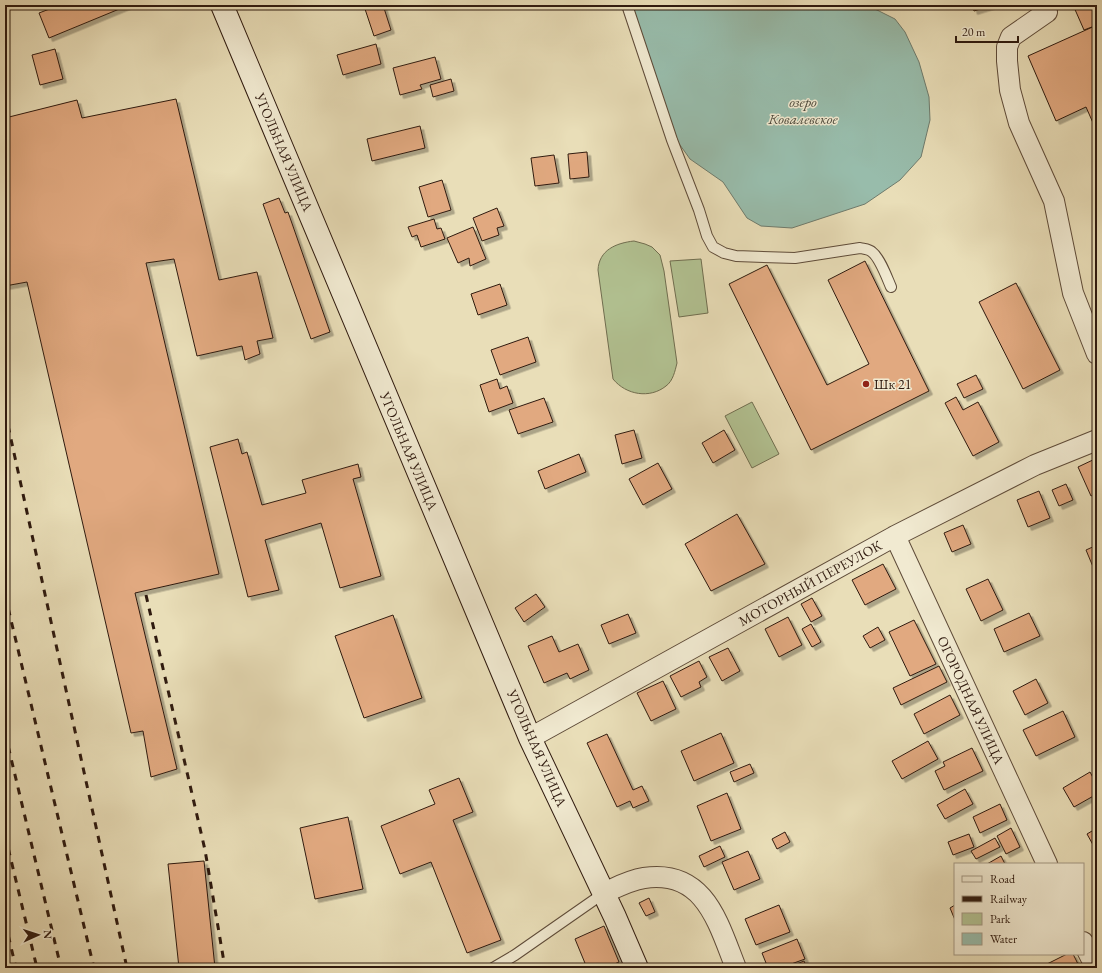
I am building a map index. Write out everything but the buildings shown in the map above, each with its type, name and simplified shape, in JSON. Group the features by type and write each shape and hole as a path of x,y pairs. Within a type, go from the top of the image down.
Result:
{"street":[{"name":"УГОЛЬНАЯ УЛИЦА","path":"222,5 530,738 604,893 637,968"},
{"path":"1047,12 1011,37 1007,47 1010,90 1019,123 1054,201 1073,293 1097,354"},
{"name":"МОТОРНЫЙ ПЕРЕУЛОК","path":"530,738 895,536 1035,465 1097,440"},
{"name":"ОГОРОДНАЯ УЛИЦА","path":"895,536 1046,863"},
{"path":"604,893 631,881 644,878 662,877 675,879 690,885 704,898 718,923 736,968"},
{"path":"1084,944 1096,968"}],"lane":[{"path":"627,5 672,140 699,210 707,236 713,247 724,253 736,256 795,258 860,248 866,249 872,252 877,259 891,287"},
{"path":"492,968 515,955 604,893"}],"green space":[{"path":"634,241 652,247 660,255 664,271 677,363 673,376 666,386 653,393 646,394 631,392 613,379 598,270 599,263 605,253 615,246"},
{"path":"701,259 708,313 679,317 670,261"},
{"path":"752,402 779,454 752,468 725,416"}],"water":[{"name":"озеро Ковалевское","path":"629,5 867,5 895,19 905,32 919,62 929,97 930,120 921,157 900,180 865,204 792,228 761,226 747,218 723,182 690,159 675,138"}],"railway":[{"path":"5,412 127,968"},
{"path":"5,595 94,968"},
{"path":"146,595 205,850 225,968"},
{"path":"5,733 61,968"},
{"path":"5,835 37,968"},
{"path":"5,922 16,968"}],"place":[{"name":"Шк 21","path":"866,384"}]}
